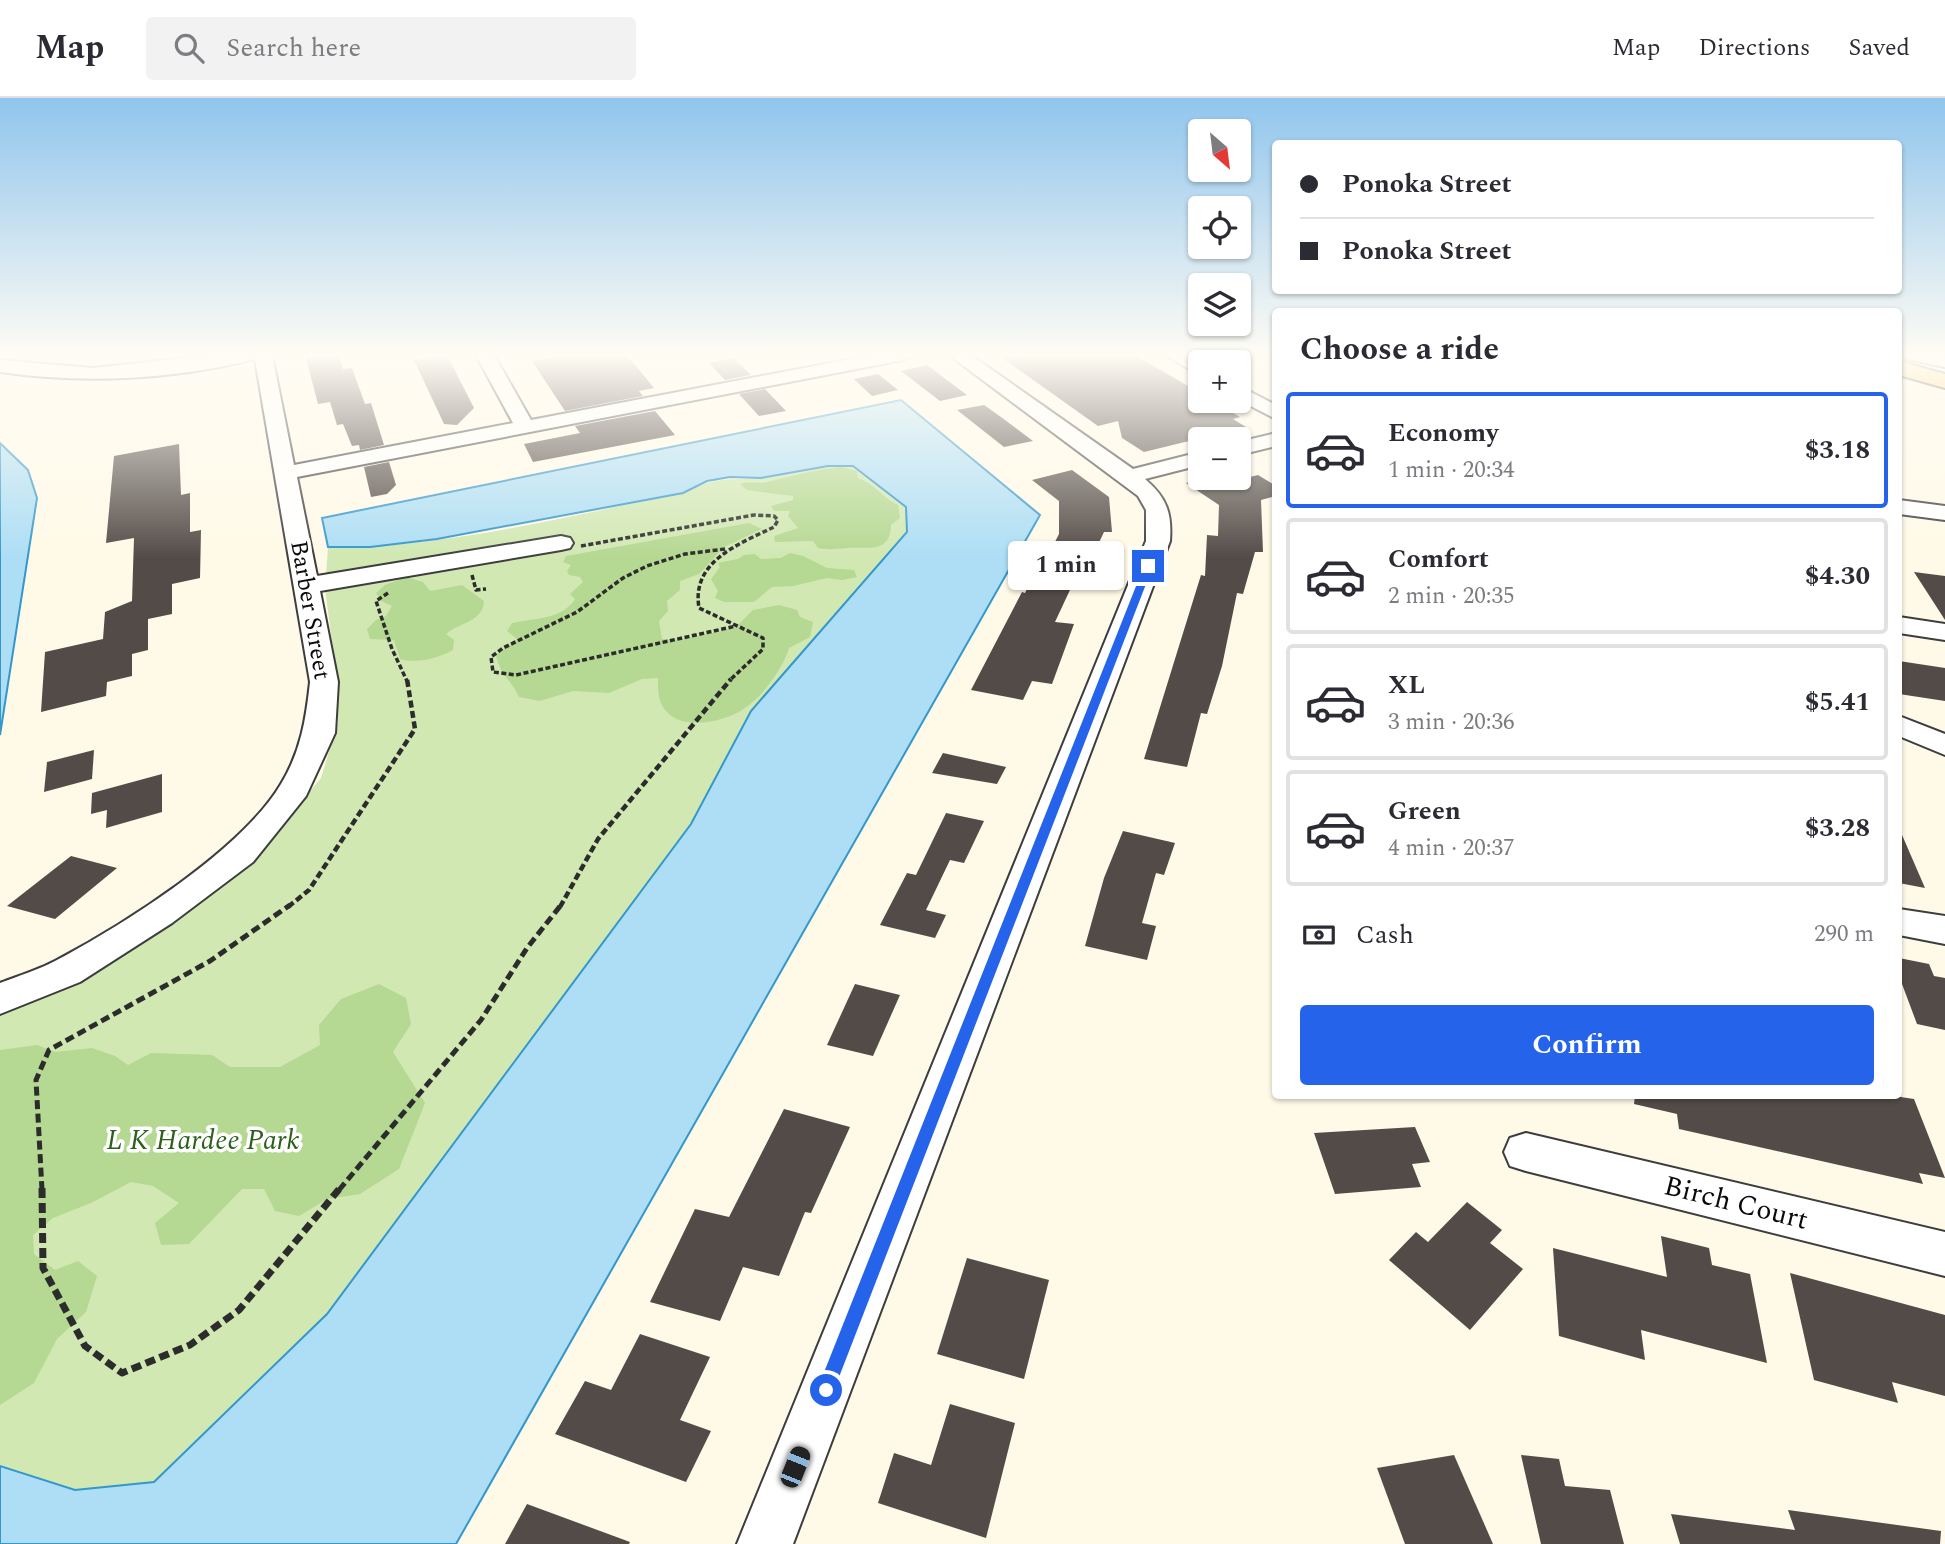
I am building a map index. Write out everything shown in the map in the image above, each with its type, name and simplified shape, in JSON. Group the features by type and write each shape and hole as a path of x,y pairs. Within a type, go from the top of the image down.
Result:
{"street":[{"name":"Barber Street","path":"0,999 67,972 159,914 241,854 295,789 320,733 324,682 276,422"},
{"path":"522,422 525,427"},
{"path":"285,473 549,422"},
{"path":"765,1544 1158,541 1161,513 1151,497 1129,477 1053,422"},
{"path":"1251,446 1272,440"},
{"path":"1129,477 1188,461"},
{"path":"1902,507 1945,513"},
{"path":"306,586 567,545"},
{"path":"1902,625 1945,632"},
{"path":"1902,726 1945,745"},
{"path":"1902,923 1945,930"},
{"name":"Birch Court","path":"1526,1152 1945,1254"}],"path":[{"path":"567,545 754,515 774,516 778,520 774,527 726,549 699,551 642,568 622,579 589,605 514,639 491,657 493,672 516,675 599,659 695,633 740,626"},
{"path":"396,586 376,601 392,649 406,674 415,729 309,890 267,924 210,961 113,1012 49,1050 36,1080 37,1113 42,1143 43,1268 85,1346 122,1373 190,1345 239,1310 481,1020 527,948 559,908 598,839 719,690 763,649 763,638 699,608 694,593 697,582 726,549"},
{"path":"471,570 482,568"}],"green space":[{"name":"L K Hardee Park","path":"828,466 853,466 906,507 907,532 751,711 691,824 327,1314 154,1482 75,1490 0,1466 0,1013 36,1000 100,965 270,839 321,778 338,722 337,679 325,589 328,547 417,542 507,529 683,493 714,481 762,478"},
{"path":"842,467 857,471 858,478 898,505 900,518 891,525 890,535 882,545 829,549 818,548 813,541 775,542 774,536 798,528 788,516 790,511 774,511 771,506 793,500 793,496 747,490 740,484 767,482"},
{"path":"749,523 762,529 724,547 699,574 680,581 680,590 667,601 668,611 659,621 662,639 680,640 735,628 753,610 779,605 797,610 800,617 813,622 810,637 789,648 772,681 745,708 717,720 685,722 668,713 662,705 658,678 642,679 609,693 573,691 540,701 519,697 500,667 496,655 517,639 507,631 512,623 555,615 575,599 570,594 583,582 580,577 569,575 567,571 571,565 563,562 566,556"},
{"path":"790,553 803,556 827,568 854,570 857,577 842,580 827,578 793,586 772,587 754,602 724,602 715,598 718,591 711,579 720,567 718,563 744,555 755,554 761,559 781,558"},
{"path":"407,577 423,582 430,591 462,585 484,601 483,608 475,618 446,634 454,640 453,650 413,661 400,659 394,640 370,639 367,629 376,620 386,616 392,606 381,601 376,593 385,585"},
{"path":"379,984 406,998 411,1024 393,1052 425,1103 399,1169 360,1194 327,1199 299,1216 275,1211 264,1189 242,1189 189,1244 161,1245 155,1223 179,1203 153,1186 131,1182 91,1203 53,1218 33,1235 34,1254 55,1270 78,1261 97,1276 86,1312 57,1339 34,1383 0,1405 0,1050 37,1045 55,1052 92,1048 115,1056 128,1065 151,1053 212,1055 230,1067 280,1067 320,1045 319,1025 341,999"}],"water":[{"path":"791,422 928,422 1040,515 456,1544 0,1544 0,1466 75,1490 154,1482 327,1314 691,824 751,711 907,532 906,507 853,466 828,466 761,478 730,477 707,481 683,493 437,539 370,547 328,547 322,518"},
{"path":"0,443 28,470 37,498 0,735"}],"building":[{"path":"336,422 377,422 384,445 360,450 359,445 352,446 343,424 337,425"},
{"path":"594,422 665,422 675,435 533,462 524,444 580,433 575,426"},
{"path":"973,422 1008,422 1033,441 1004,447"},
{"path":"1093,422 1112,422 1098,426"},
{"path":"1118,422 1239,422 1246,427 1188,427 1188,441 1144,452 1122,438"},
{"path":"179,444 181,495 190,493 190,532 201,530 200,578 172,584 172,614 148,619 148,650 132,654 132,676 107,682 106,696 41,712 45,652 103,639 105,612 132,601 134,538 106,543 114,456"},
{"path":"389,462 396,485 387,494 371,497 364,467"},
{"path":"1072,470 1109,497 1112,532 1104,532 1082,578 1076,577 1055,622 1074,624 1052,684 1032,681 1023,700 971,690 1022,592 1025,593 1032,578 1036,579 1059,534 1059,501 1032,480"},
{"path":"1258,475 1272,484 1272,497 1261,500 1263,552 1255,552 1243,594 1237,593 1222,666 1207,714 1201,713 1187,767 1144,759 1201,575 1205,576 1207,535 1218,536 1219,505 1196,490 1251,490 1251,477"},
{"path":"1914,572 1945,576 1945,620"},
{"path":"1902,661 1945,668 1945,701 1902,694"},
{"path":"94,750 92,779 44,792 47,762"},
{"path":"943,753 1006,767 997,784 932,773"},
{"path":"162,774 162,812 106,828 107,810 91,814 92,793"},
{"path":"946,813 984,821 964,863 950,860 926,910 946,915 935,938 880,925 907,873 916,875"},
{"path":"1123,831 1175,843 1164,875 1156,873 1142,923 1156,926 1147,960 1085,946 1104,878"},
{"path":"1902,835 1925,888 1902,884"},
{"path":"71,856 117,868 55,919 7,906"},
{"path":"1902,959 1929,964 1934,976 1945,978 1945,1030 1917,1024 1902,984"},
{"path":"855,984 900,995 873,1056 827,1045"},
{"path":"1635,1099 1914,1099 1945,1178 1919,1173 1923,1184 1679,1129 1677,1114 1634,1104"},
{"path":"784,1109 850,1127 811,1213 805,1212 779,1276 743,1267 720,1321 650,1302 695,1209 729,1217"},
{"path":"1415,1127 1430,1162 1412,1164 1421,1187 1335,1194 1314,1133"},
{"path":"1467,1202 1502,1230 1490,1243 1523,1269 1470,1330 1389,1260 1416,1232 1428,1242"},
{"path":"1661,1236 1709,1248 1712,1265 1750,1274 1767,1363 1641,1330 1645,1360 1559,1336 1553,1248 1667,1277"},
{"path":"967,1258 1049,1280 1024,1379 937,1354"},
{"path":"1790,1273 1945,1315 1945,1396 1892,1382 1898,1403 1814,1380"},
{"path":"640,1334 710,1357 680,1420 711,1431 686,1482 555,1434 585,1381 611,1390"},
{"path":"950,1404 1015,1423 986,1538 878,1503 894,1453 931,1465"},
{"path":"1454,1455 1493,1544 1405,1544 1377,1468"},
{"path":"1521,1455 1559,1459 1565,1486 1610,1490 1624,1544 1541,1544"},
{"path":"527,1504 630,1542 505,1544"},
{"path":"1788,1510 1941,1531 1940,1544 1680,1544 1671,1514 1795,1530"}],"route":[{"path":"826,1390 1148,566"}]}
